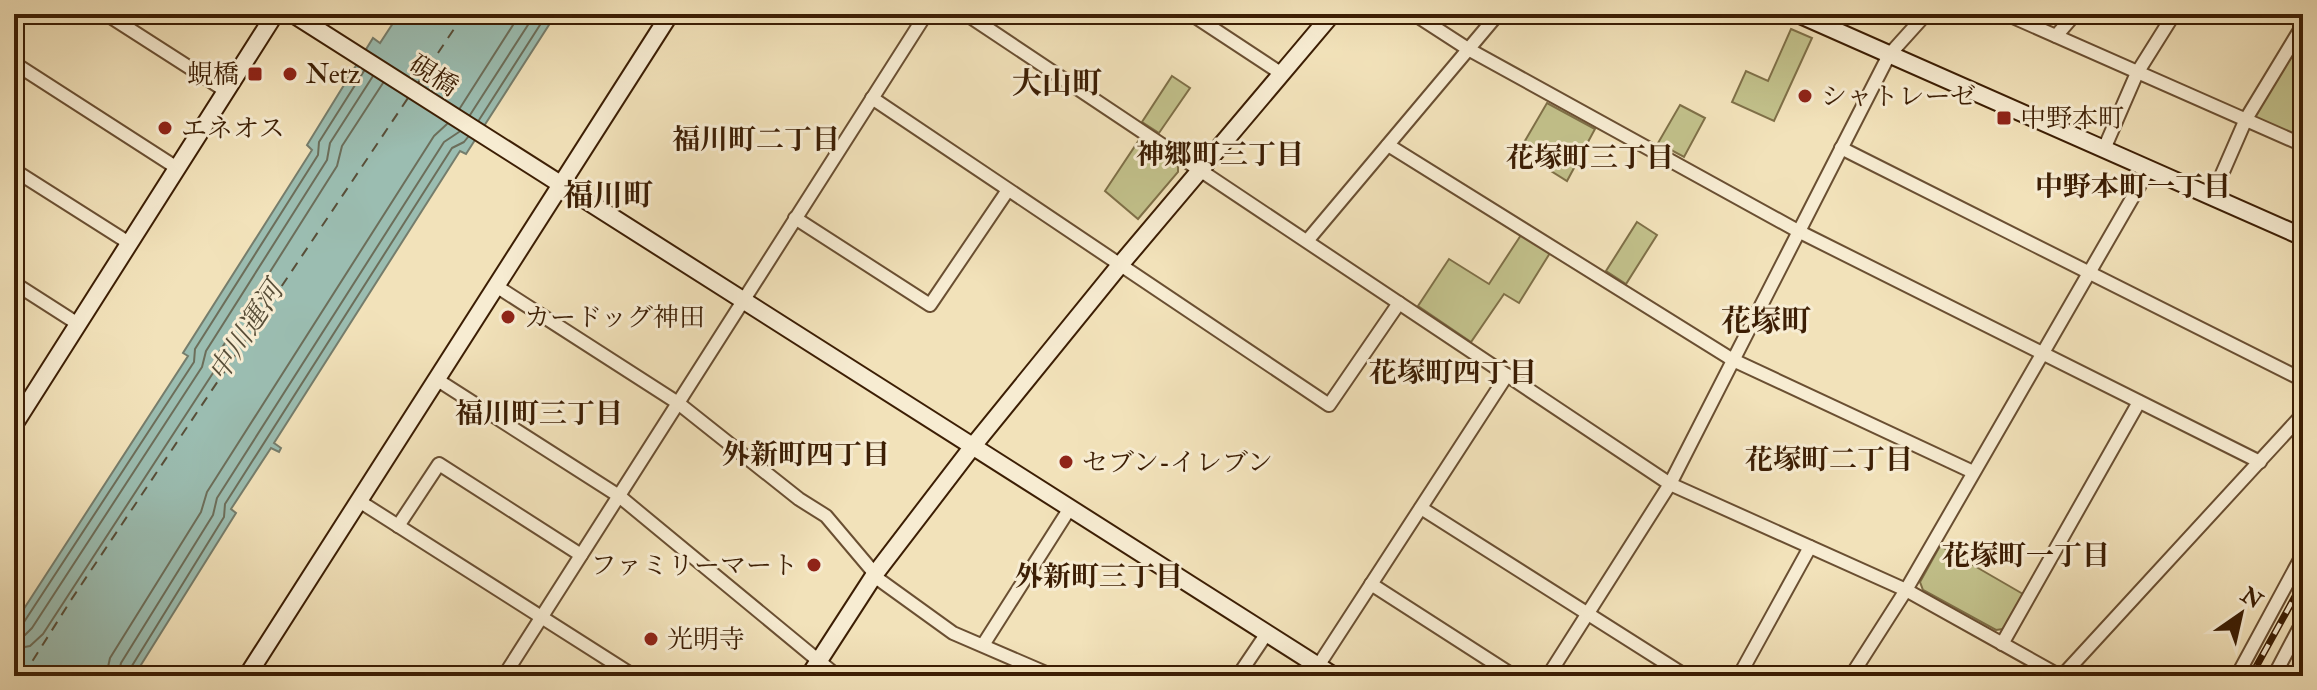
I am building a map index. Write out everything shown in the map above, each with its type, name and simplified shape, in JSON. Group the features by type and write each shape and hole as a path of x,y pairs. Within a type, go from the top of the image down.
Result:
{"street":[{"path":"14,21 19,14"},
{"path":"106,14 226,91"},
{"path":"14,425 20,401 78,324 275,14"},
{"name":"硯橋","path":"293,14 1334,676"},
{"path":"247,676 670,14"},
{"path":"504,676 926,14"},
{"path":"966,14 1670,484 1906,590 2061,676 2303,414"},
{"path":"1191,14 1282,74"},
{"path":"814,669 874,575 973,446 1120,265 1332,14"},
{"path":"1414,14 1468,49 1798,231 2260,462"},
{"path":"1307,241 1498,14"},
{"path":"1798,14 2303,237"},
{"path":"1548,676 1670,484 1889,55 1926,14"},
{"path":"2006,14 2303,145"},
{"path":"2056,36 2075,14"},
{"path":"2104,149 2137,73 2174,14"},
{"path":"2212,197 2246,119 2303,25"},
{"path":"14,63 177,168"},
{"path":"872,98 1329,405 1399,303"},
{"path":"1388,145 1733,360 1973,472"},
{"path":"1841,148 2303,380"},
{"path":"1851,676 1906,590 2149,169"},
{"path":"14,170 129,243"},
{"path":"795,218 930,305 1008,190"},
{"path":"14,283 78,324"},
{"path":"496,286 678,403 799,499 826,516 874,575 953,633 1053,676"},
{"path":"1318,666 1507,375"},
{"path":"436,379 619,496 814,669 837,676"},
{"path":"2002,644 2139,402"},
{"path":"398,526 439,464 581,555"},
{"path":"359,501 634,676"},
{"path":"983,645 1070,508"},
{"path":"1421,508 1686,676"},
{"path":"1739,676 1810,547"},
{"path":"2237,676 2303,554"},
{"path":"1371,584 1514,676"},
{"path":"2274,676 2303,621"},
{"path":"1238,676 1267,633"}],"shaded area":[{"path":"1791,29 1812,38 1774,121 1732,102 1746,71 1768,81"},
{"path":"2303,36 2303,141 2257,121 2255,115"},
{"path":"1172,76 1190,88 1159,133 1142,122"},
{"path":"1547,103 1595,129 1567,181 1519,151"},
{"path":"1680,105 1705,118 1684,157 1658,143"},
{"path":"1139,140 1178,166 1178,172 1138,219 1105,191"},
{"path":"1637,222 1657,235 1626,284 1606,271"},
{"path":"1521,235 1550,253 1519,303 1504,294 1471,342 1418,306 1449,259 1489,284"},
{"path":"1940,546 2023,594 2003,629 1996,630 1923,590 1920,582"}],"water":[{"name":"中川運河","path":"399,14 556,14 466,154 460,151 274,443 281,448 279,452 271,448 231,509 236,513 134,676 14,676 14,624 188,356 183,353 312,150 307,145 373,38 380,43"}],"ferry route":[{"path":"418,83 464,14"},
{"path":"23,676 410,95"}],"railway":[{"path":"2251,676 2303,582"}],"place":[{"name":"蜆橋","path":"255,74"},
{"name":"Netz","path":"290,74"},
{"name":"シャトレーゼ","path":"1805,96"},
{"name":"中野本町","path":"2004,118"},
{"name":"エネオス","path":"165,128"},
{"name":"カードッグ神田","path":"508,317"},
{"name":"セブン-イレブン","path":"1066,462"},
{"name":"ファミリーマート","path":"814,565"},
{"name":"光明寺","path":"651,639"}],"district":[{"name":"大山町","path":"1057,83"},
{"name":"福川町二丁目","path":"756,139"},
{"name":"神郷町三丁目","path":"1220,154"},
{"name":"花塚町三丁目","path":"1590,157"},
{"name":"中野本町一丁目","path":"2133,186"},
{"name":"福川町","path":"608,195"},
{"name":"花塚町","path":"1766,321"},
{"name":"花塚町四丁目","path":"1453,372"},
{"name":"福川町三丁目","path":"539,413"},
{"name":"外新町四丁目","path":"806,454"},
{"name":"花塚町二丁目","path":"1829,459"},
{"name":"花塚町一丁目","path":"2026,555"},
{"name":"外新町三丁目","path":"1099,576"}]}
